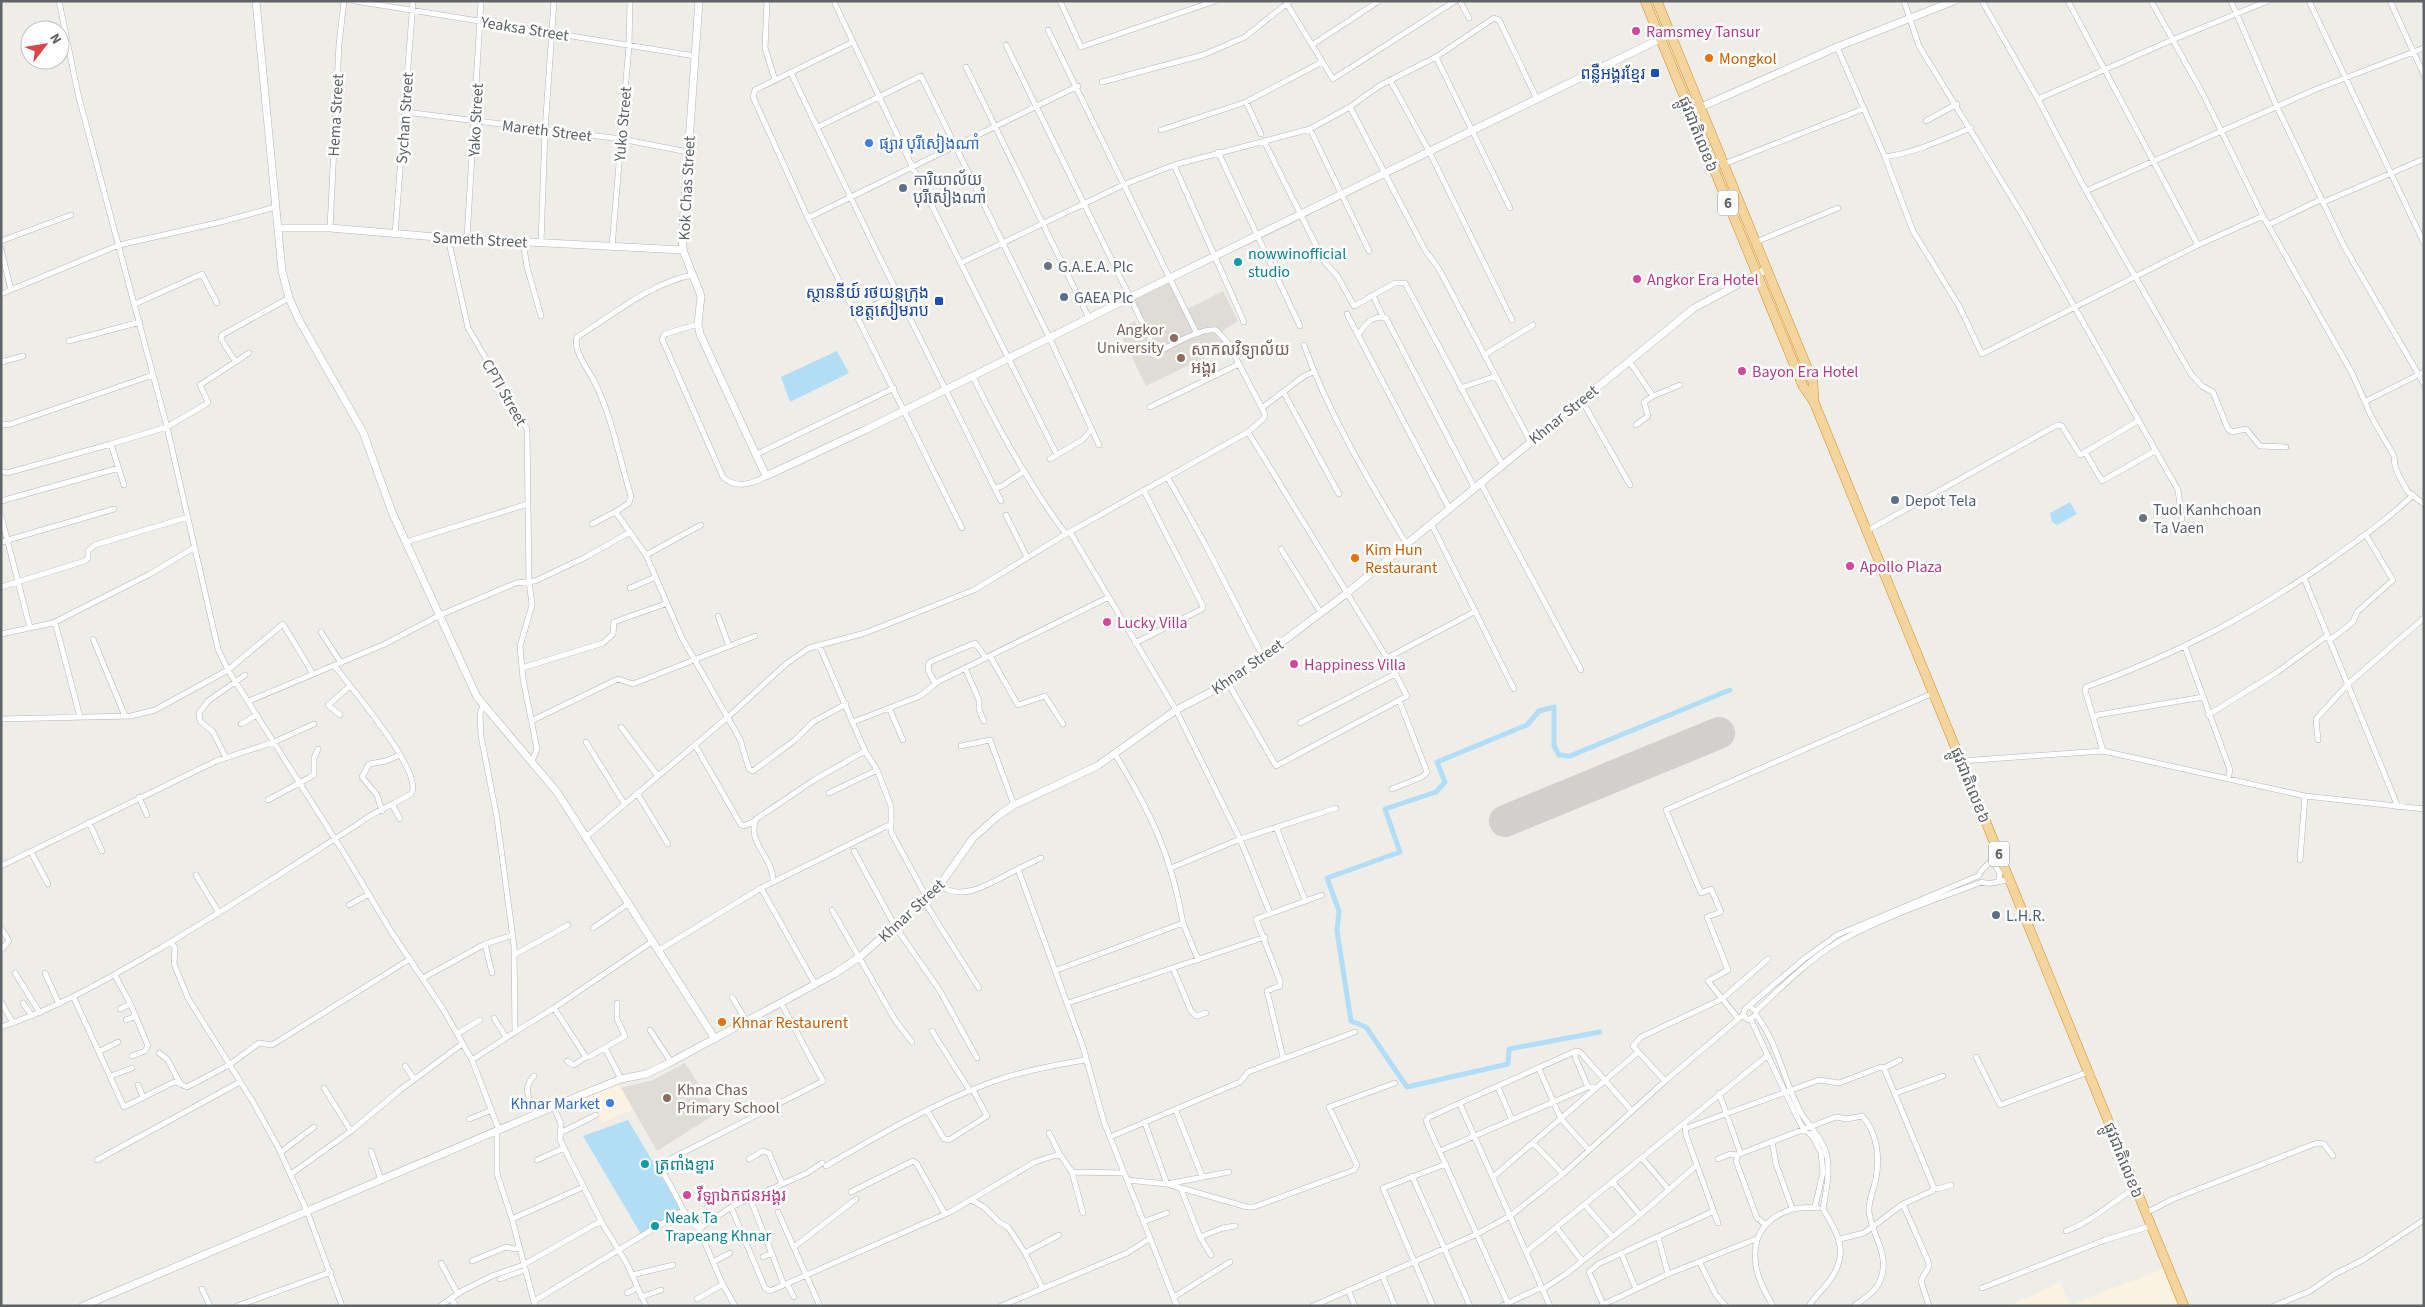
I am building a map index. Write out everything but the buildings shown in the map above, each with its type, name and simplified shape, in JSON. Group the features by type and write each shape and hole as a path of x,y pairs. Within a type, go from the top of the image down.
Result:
{"highway":[{"name":"ផ្លូវជាតិលេខ៦","path":"1644,1 1803,386 1814,402 1999,854 2004,880 2088,1072 2184,1306"},
{"name":"ផ្លូវជាតិលេខ៦","path":"1657,1 1813,382 1814,402"},
{"path":"1788,350 1798,346"}],"street":[{"path":"59,1 78,94 140,322 218,649 228,670 301,783 472,1060 492,1110 498,1131 497,1174 512,1219 535,1303 683,1211"},
{"path":"256,1 282,271 289,298 299,320 363,432 406,542 470,683 483,705 557,792 587,836 715,1039"},
{"name":"Hema Street","path":"330,228 339,44 344,1"},
{"name":"Yeaksa Street","path":"355,1 695,56"},
{"name":"Sychan Street","path":"395,235 413,1"},
{"name":"Yako Street","path":"467,239 476,121 482,1"},
{"path":"541,242 545,131 554,1"},
{"name":"Yuko Street","path":"612,247 629,45 630,1"},
{"name":"Kok Chas Street","path":"699,1 683,250 701,296 698,324 700,334 766,476"},
{"path":"767,1 765,48 775,80"},
{"path":"1060,1 1081,47 1215,1"},
{"path":"1312,45 1379,1"},
{"path":"1102,82 1203,55 1246,37 1287,2 1322,62 1333,79 1336,79 1455,1"},
{"path":"1460,1 1469,18"},
{"path":"1904,1 1919,46 1957,104 2075,307 2178,490 2182,519"},
{"path":"1690,112 1837,47 1954,1"},
{"path":"1982,1 2038,99 2086,191 2191,374 2202,386 2213,392 2228,429 2232,432 2246,429 2260,446 2286,447"},
{"path":"2068,1 2106,69 2198,245"},
{"path":"2151,1 2203,94 2263,216 2352,373 2394,456 2394,466 2408,492 2424,504"},
{"path":"2231,1 2277,107 2344,246 2421,374 2424,384"},
{"path":"2038,99 2172,40 2268,1"},
{"path":"2309,1 2424,243"},
{"path":"2390,1 2424,75"},
{"path":"835,4 912,166 1055,451"},
{"path":"960,263 1085,202 1174,165 1310,128 1350,107 1390,80 1436,57 1494,18 1498,19 1537,99"},
{"path":"1048,30 1078,86 1123,185 1197,334"},
{"path":"698,324 665,334 662,339 723,477 734,484 757,482 1670,34"},
{"path":"853,42 755,90 753,97 808,218 962,528"},
{"path":"1006,45 1085,202 1150,338"},
{"path":"1837,47 1885,157 1913,231 1959,306 1980,352 1985,354 2198,245 2263,216"},
{"path":"2086,191 2220,130 2345,78 2424,48"},
{"path":"1436,57 1510,208"},
{"path":"1161,130 1246,102 1322,62"},
{"path":"966,67 1090,318"},
{"path":"791,73 1001,501"},
{"path":"818,127 921,76 1050,339 1099,445"},
{"path":"1390,80 1429,151 1512,320"},
{"path":"808,218 1078,86"},
{"path":"1246,102 1261,134"},
{"path":"1926,121 1957,104"},
{"path":"1350,107 1425,250 1439,269 1530,441"},
{"path":"1724,164 1863,109"},
{"name":"Mareth Street","path":"405,112 621,139 688,152"},
{"path":"1310,128 1369,251"},
{"path":"1885,157 1925,148 1931,143 1971,128"},
{"path":"1264,140 1300,216 1324,261 1338,277 1354,306 1395,283 1405,283 1502,464"},
{"path":"1218,152 1259,235 1300,326"},
{"path":"2268,225 2424,159"},
{"path":"1174,165 1244,322"},
{"path":"1,294 118,246 276,207"},
{"path":"1756,242 1838,208"},
{"path":"1,240 71,215"},
{"name":"Sameth Street","path":"278,228 330,228 395,235 683,250"},
{"name":"CPTI Street","path":"448,238 468,328 527,428 529,582 532,605 520,646 522,668 537,752 532,761"},
{"path":"523,242 527,267 542,316"},
{"path":"1,249 10,290"},
{"name":"Khnar Street","path":"83,1306 621,1079 646,1074 747,1022 815,984 858,957 926,900 940,886 973,838 987,824 1014,805 1097,766 1176,710 1228,683 1347,593 1477,484 1694,308 1767,269"},
{"path":"135,304 202,274 217,303"},
{"path":"592,524 617,511 629,502 631,496 601,396 582,359 576,342 577,337 654,289 681,277 693,276"},
{"path":"857,314 899,293"},
{"path":"1373,295 1383,317 1386,318 1581,670"},
{"path":"235,361 221,339 222,336 289,298"},
{"path":"1347,314 1449,508"},
{"path":"1358,336 1366,324 1377,317 1383,317"},
{"path":"69,341 140,322"},
{"path":"1484,355 1534,325"},
{"path":"587,836 728,717 786,664 809,648 865,633 974,590 1068,533 1248,432 1264,418 1262,408 1221,333 1210,329 1153,355"},
{"path":"1304,345 1313,372 1373,488 1406,543"},
{"path":"1,471 8,473 166,427 206,404 208,402 200,385 235,361 249,354"},
{"path":"1,362 23,356"},
{"path":"1629,361 1653,396"},
{"path":"1150,407 1239,364"},
{"path":"1262,408 1304,376 1313,372"},
{"path":"1,425 11,424 153,374"},
{"path":"2366,401 2421,374"},
{"path":"1460,388 1496,376"},
{"path":"973,377 1023,472 1068,533 1109,596 1176,710 1240,839 1270,913"},
{"path":"1636,425 1648,416 1644,402 1653,396 1680,385"},
{"path":"755,455 894,388"},
{"path":"1284,393 1338,494"},
{"path":"1581,400 1630,484"},
{"path":"1867,532 2057,425 2062,426 2080,454 2138,421"},
{"path":"1050,458 1082,440 1092,429"},
{"path":"1228,683 1276,766 1407,696 1387,658 1248,432"},
{"path":"111,444 124,485"},
{"path":"2085,452 2102,481 2155,451"},
{"path":"1,501 119,468"},
{"path":"995,488 1002,486 1023,472"},
{"path":"1168,478 1205,544 1263,657"},
{"path":"1136,643 1203,606 1144,491"},
{"path":"2103,751 2085,690 2086,687 2185,647 2242,618 2366,535 2413,495"},
{"path":"406,542 528,504"},
{"path":"1,542 114,510"},
{"path":"617,511 646,554 666,604 694,660 740,739 749,769 752,771 794,740 813,722 846,704"},
{"path":"1006,515 1027,557"},
{"path":"1,516 30,628"},
{"path":"1,587 85,561 88,551 95,545 188,517"},
{"path":"1431,522 1514,689"},
{"path":"646,554 701,525"},
{"path":"249,701 385,644 440,615 516,583 535,581 586,557 630,532"},
{"path":"2208,714 2276,674 2353,622 2358,612 2394,580 2366,535"},
{"path":"1,634 55,622 150,574 195,547"},
{"path":"1281,549 1321,613"},
{"path":"630,588 656,577"},
{"path":"2304,578 2398,807"},
{"path":"853,722 920,696 935,683 1109,596"},
{"path":"522,668 603,643 613,634 614,622 666,604"},
{"path":"1387,658 1476,611"},
{"path":"718,616 730,646"},
{"path":"2318,740 2316,719 2348,684 2423,620"},
{"path":"55,622 80,717"},
{"path":"1,719 125,716 155,710 228,670 283,624 313,674"},
{"path":"321,632 341,663"},
{"path":"531,721 618,679 633,684 755,636"},
{"path":"93,639 125,716"},
{"path":"935,683 928,670 929,663 976,644 988,657 1018,705 1045,696 1063,724"},
{"path":"819,645 865,751 877,770 891,806 889,825 891,832 926,900 979,988"},
{"path":"2185,647 2230,770 2228,779"},
{"path":"1,1027 74,998 115,975 220,913 335,839 373,812 382,811 411,794 414,790 408,769 400,755 378,720 334,666"},
{"path":"965,668 979,700 984,721"},
{"path":"1300,723 1395,674"},
{"path":"226,758 213,732 200,721 199,714 208,701 245,675"},
{"path":"340,715 328,705 350,686"},
{"path":"1815,1208 1823,1172 1821,1153 1813,1137 1803,1128 1784,1092 1751,1020 1740,1016 1722,999 1708,980 1728,970 1707,917 1721,912 1711,889 1701,892 1666,810 1933,693"},
{"path":"2093,718 2098,715 2203,696"},
{"path":"1392,789 1422,777 1426,772 1399,700"},
{"path":"483,705 480,715 481,736 497,818 513,935 515,1032"},
{"path":"889,708 903,740"},
{"path":"241,724 257,715"},
{"path":"1,866 216,761 274,742 314,724"},
{"path":"621,727 658,776"},
{"path":"961,746 990,740 1014,805"},
{"path":"586,742 624,803"},
{"path":"695,745 741,825 744,826 755,821 814,780 865,751"},
{"path":"268,800 314,775 314,758 318,749"},
{"path":"1961,761 2103,751 2304,796 2424,809"},
{"path":"1115,754 1155,825 1178,892 1183,923 1198,960"},
{"path":"382,811 377,795 362,777 369,764 386,761 400,755"},
{"path":"829,793 877,770"},
{"path":"638,793 668,844"},
{"path":"2300,860 2304,796"},
{"path":"139,797 147,815"},
{"path":"392,804 400,820"},
{"path":"1171,868 1240,839 1336,808"},
{"path":"755,821 756,841 772,870 773,882"},
{"path":"89,822 102,851"},
{"path":"658,950 761,888 889,825"},
{"path":"1276,827 1305,900"},
{"path":"854,851 894,926 940,991 977,1058"},
{"path":"30,852 48,884"},
{"path":"1313,1306 1475,1235 1510,1216 1563,1174 1664,1081 1804,959 1837,935 1978,876 1981,869 1992,862 1999,854"},
{"path":"940,886 947,891 964,893 1041,858"},
{"path":"1751,1020 1809,963 1839,941 1865,928 1970,886 1982,882 1993,884 2004,880 1992,862"},
{"path":"1018,869 1057,970 1083,1047 1085,1060 1110,1138 1177,1306"},
{"path":"196,875 220,913"},
{"path":"761,888 815,984"},
{"path":"349,906 369,894"},
{"path":"1283,1057 1267,991 1280,986 1280,981 1265,937 1256,919 1322,895"},
{"path":"594,928 629,903"},
{"path":"832,910 895,1020 912,1042"},
{"path":"1057,970 1183,923"},
{"path":"514,955 568,926"},
{"path":"1,928 8,941 1,950"},
{"path":"423,978 485,944 513,935"},
{"path":"1837,935 1839,941"},
{"path":"1068,1003 1265,937"},
{"path":"472,1060 554,1008 653,941"},
{"path":"171,942 175,948 174,964 188,998 281,1152 307,1211 342,1306"},
{"path":"485,944 492,973"},
{"path":"74,998 100,1051 124,1107 172,1083 187,1087 229,1064 259,1043 272,1045 410,959"},
{"path":"1664,1081 1633,1046 1641,1037 1722,999 1768,959"},
{"path":"1173,968 1191,1011 1196,1016 1206,1013"},
{"path":"45,973 59,1004"},
{"path":"15,974 40,1013"},
{"path":"115,975 136,1016 148,1049 132,1056"},
{"path":"732,997 747,1022"},
{"path":"1,1002 13,1023"},
{"path":"23,1003 32,1016"},
{"path":"568,1061 574,1065 586,1056 605,1048 625,1036 618,1022 617,1003"},
{"path":"735,1306 723,1284 699,1228 690,1222 662,1170 666,1162 823,1081 781,1003"},
{"path":"120,1009 130,1004"},
{"path":"1750,1007 1756,1013 1810,1126 1817,1134 1826,1151 1828,1170 1823,1209 1833,1223 1840,1240 1841,1255 1837,1271 1809,1306"},
{"path":"554,1008 586,1056"},
{"path":"126,1020 136,1016"},
{"path":"494,1018 506,1037"},
{"path":"457,1034 480,1020"},
{"path":"650,1030 671,1062"},
{"path":"927,1110 944,1139 949,1140 987,1116 932,1031"},
{"path":"1110,1138 1240,1082 1248,1072 1283,1057 1355,1032"},
{"path":"100,1051 118,1042"},
{"path":"291,1174 351,1131 414,1079 462,1044"},
{"path":"605,1048 621,1079"},
{"path":"1576,1051 1580,1052 1632,1111"},
{"path":"1576,1051 1426,1121 1506,1305 1566,1274 1640,1215 1697,1165"},
{"path":"1576,1051 1575,1057 1588,1087"},
{"path":"1493,1177 1638,1052"},
{"path":"160,1053 167,1060 181,1085"},
{"path":"1526,1252 1768,1054"},
{"path":"1976,1057 2000,1105 2088,1072"},
{"path":"699,1228 731,1207 824,1165 927,1110 971,1090 994,1081 1085,1060"},
{"path":"1687,1128 1819,1080 1839,1083 1881,1067 1884,1068 1900,1060"},
{"path":"406,1066 414,1079"},
{"path":"111,1076 132,1068"},
{"path":"1884,1068 1934,1188"},
{"path":"1539,1069 1561,1119 1589,1150"},
{"path":"534,1076 528,1083 526,1090 537,1115"},
{"path":"1896,1093 1943,1076"},
{"path":"97,1160 240,1082"},
{"path":"1126,1180 1167,1184 1247,1208 1254,1208 1354,1170 1357,1165 1329,1107 1395,1083"},
{"path":"138,1085 143,1097"},
{"path":"1498,1087 1512,1120"},
{"path":"1440,1151 1588,1087 1597,1087"},
{"path":"324,1088 351,1131"},
{"path":"1719,1093 1739,1154 1736,1161 1757,1218 1765,1224"},
{"path":"1460,1104 1550,1306"},
{"path":"554,1108 561,1124 560,1134 564,1148 600,1221 632,1275 645,1305"},
{"path":"469,1120 492,1110"},
{"path":"1176,1111 1202,1176"},
{"path":"560,1134 596,1115"},
{"path":"1718,1159 1730,1154 1739,1154 1836,1117 1847,1119 1862,1116 1867,1121 1878,1153 1876,1179 1869,1209 1872,1227 1882,1248 1884,1260 1882,1277 1876,1288 1854,1306"},
{"path":"1683,1122 1687,1128 1686,1136 1718,1223"},
{"path":"1145,1123 1167,1184"},
{"path":"281,1152 314,1127"},
{"path":"1049,1133 1072,1172 1083,1213"},
{"path":"1772,1141 1776,1164 1792,1208"},
{"path":"1533,1143 1563,1174"},
{"path":"2146,1213 2173,1199 2317,1143 2324,1144 2333,1156"},
{"path":"537,1160 564,1148"},
{"path":"370,1151 381,1180"},
{"path":"749,1159 763,1151 769,1153 782,1184"},
{"path":"731,1207 765,1288 770,1291 945,1214 1035,1162 1056,1155 1061,1156"},
{"path":"1642,1158 1669,1190"},
{"path":"851,1192 913,1161 917,1164 945,1214"},
{"path":"1433,1306 1383,1191 1386,1185 1446,1164"},
{"path":"1072,1172 1124,1173"},
{"path":"1167,1184 1229,1172"},
{"path":"1412,1176 1470,1306"},
{"path":"1612,1182 1640,1215"},
{"path":"1840,1240 1864,1233 1903,1204 1934,1188 1938,1189 1951,1184"},
{"path":"512,1219 583,1187"},
{"path":"2066,1231 2088,1222 2114,1200 2136,1188"},
{"path":"1181,1189 1200,1237 1212,1255"},
{"path":"750,1198 772,1253 794,1297"},
{"path":"794,1248 856,1200"},
{"path":"971,1200 990,1211 998,1222 1007,1225 1025,1253 1042,1287"},
{"path":"1903,1204 1928,1261 1929,1266 1921,1281 1929,1306"},
{"path":"1585,1205 1612,1236"},
{"path":"1773,1306 1763,1289 1755,1266 1756,1239 1765,1224 1777,1214 1792,1208 1823,1209"},
{"path":"1714,1211 1598,1264 1589,1272 1601,1305 1668,1274 1700,1263 1756,1239"},
{"path":"778,1212 820,1306"},
{"path":"1143,1222 1167,1213"},
{"path":"2274,1306 2310,1291 2334,1274 2362,1260 2424,1220"},
{"path":"500,1279 524,1267 600,1221"},
{"path":"1200,1237 1223,1228 1235,1226"},
{"path":"1982,1288 2106,1240 2151,1226"},
{"path":"1557,1228 1582,1261"},
{"path":"1025,1253 1059,1235"},
{"path":"1658,1237 1668,1274"},
{"path":"1001,1306 1042,1287 1127,1253 1149,1239"},
{"path":"472,1261 506,1247 515,1250 519,1248"},
{"path":"713,1262 730,1253"},
{"path":"763,1257 772,1253"},
{"path":"1621,1253 1636,1289"},
{"path":"441,1262 458,1294"},
{"path":"1174,1297 1230,1262"},
{"path":"1700,1263 1716,1295 1726,1306"},
{"path":"632,1275 672,1265"},
{"path":"440,1306 492,1276 524,1267"},
{"path":"237,1306 331,1272"},
{"path":"1382,1275 1396,1306"},
{"path":"697,1299 723,1284"},
{"path":"628,1293 637,1288"},
{"path":"202,1289 210,1306"},
{"path":"641,1297 661,1290"},
{"path":"1348,1290 1355,1306"},
{"path":"451,1298 456,1306"}],"shaded area":[{"name":"Angkor University","path":"1170,279 1186,310 1223,291 1238,321 1222,331 1229,346 1146,386 1118,329 1135,321 1138,327 1143,325 1131,298"},
{"name":"Khna Chas Primary School","path":"685,1063 717,1113 657,1151 621,1088 653,1080"},
{"name":"Khnar Market","path":"618,1083 633,1109 602,1123 587,1097"},
{"path":"2165,1268 2180,1306 2009,1306 2060,1282 2070,1305"}],"water":[{"path":"837,351 849,373 790,402 781,377"},
{"path":"2070,502 2077,514 2057,525 2052,522 2050,513"},
{"path":"628,1120 682,1211 642,1236 583,1136"}],"waterway":[{"path":"1600,1032 1509,1049 1508,1064 1407,1087 1366,1027 1351,1021 1337,931 1339,911 1327,878 1400,852 1385,809 1436,792 1445,782 1437,762 1527,725 1539,711 1554,707 1554,746 1559,755 1570,756 1730,690"}],"runway":[{"path":"1505,821 1719,733"}],"place":[{"name":"Ramsmey Tansur","path":"1636,31"},
{"name":"Mongkol","path":"1709,58"},
{"name":"ពន្លឺអង្គរខ្មែរ","path":"1655,73"},
{"name":"ផ្សារ បុរីសៀងណាំ","path":"869,143"},
{"name":"ការិយាល័យ បុរីសៀងណាំ","path":"903,188"},
{"name":"nowwinofficial studio","path":"1238,262"},
{"name":"G.A.E.A. Plc","path":"1048,266"},
{"name":"Angkor Era Hotel","path":"1637,279"},
{"name":"GAEA Plc","path":"1064,297"},
{"name":"ស្ថាននីយ៍ រថយន្តក្រុង ខេត្តសៀមរាប","path":"939,301"},
{"name":"Angkor University","path":"1174,338"},
{"name":"សាកលវិទ្យាល័យ អង្គរ","path":"1181,358"},
{"name":"Bayon Era Hotel","path":"1742,371"},
{"name":"Depot Tela","path":"1895,500"},
{"name":"Tuol Kanhchoan Ta Vaen","path":"2143,518"},
{"name":"Kim Hun Restaurant","path":"1355,558"},
{"name":"Apollo Plaza","path":"1850,566"},
{"name":"Lucky Villa","path":"1107,622"},
{"name":"Happiness Villa","path":"1294,664"},
{"name":"L.H.R.","path":"1996,915"},
{"name":"Khnar Restaurent","path":"722,1022"},
{"name":"Khna Chas Primary School","path":"667,1098"},
{"name":"Khnar Market","path":"610,1103"},
{"name":"ត្រពាំងខ្នារ","path":"645,1164"},
{"name":"វីឡាឯកជនអង្គរ","path":"687,1195"},
{"name":"Neak Ta Trapeang Khnar","path":"655,1226"}]}
